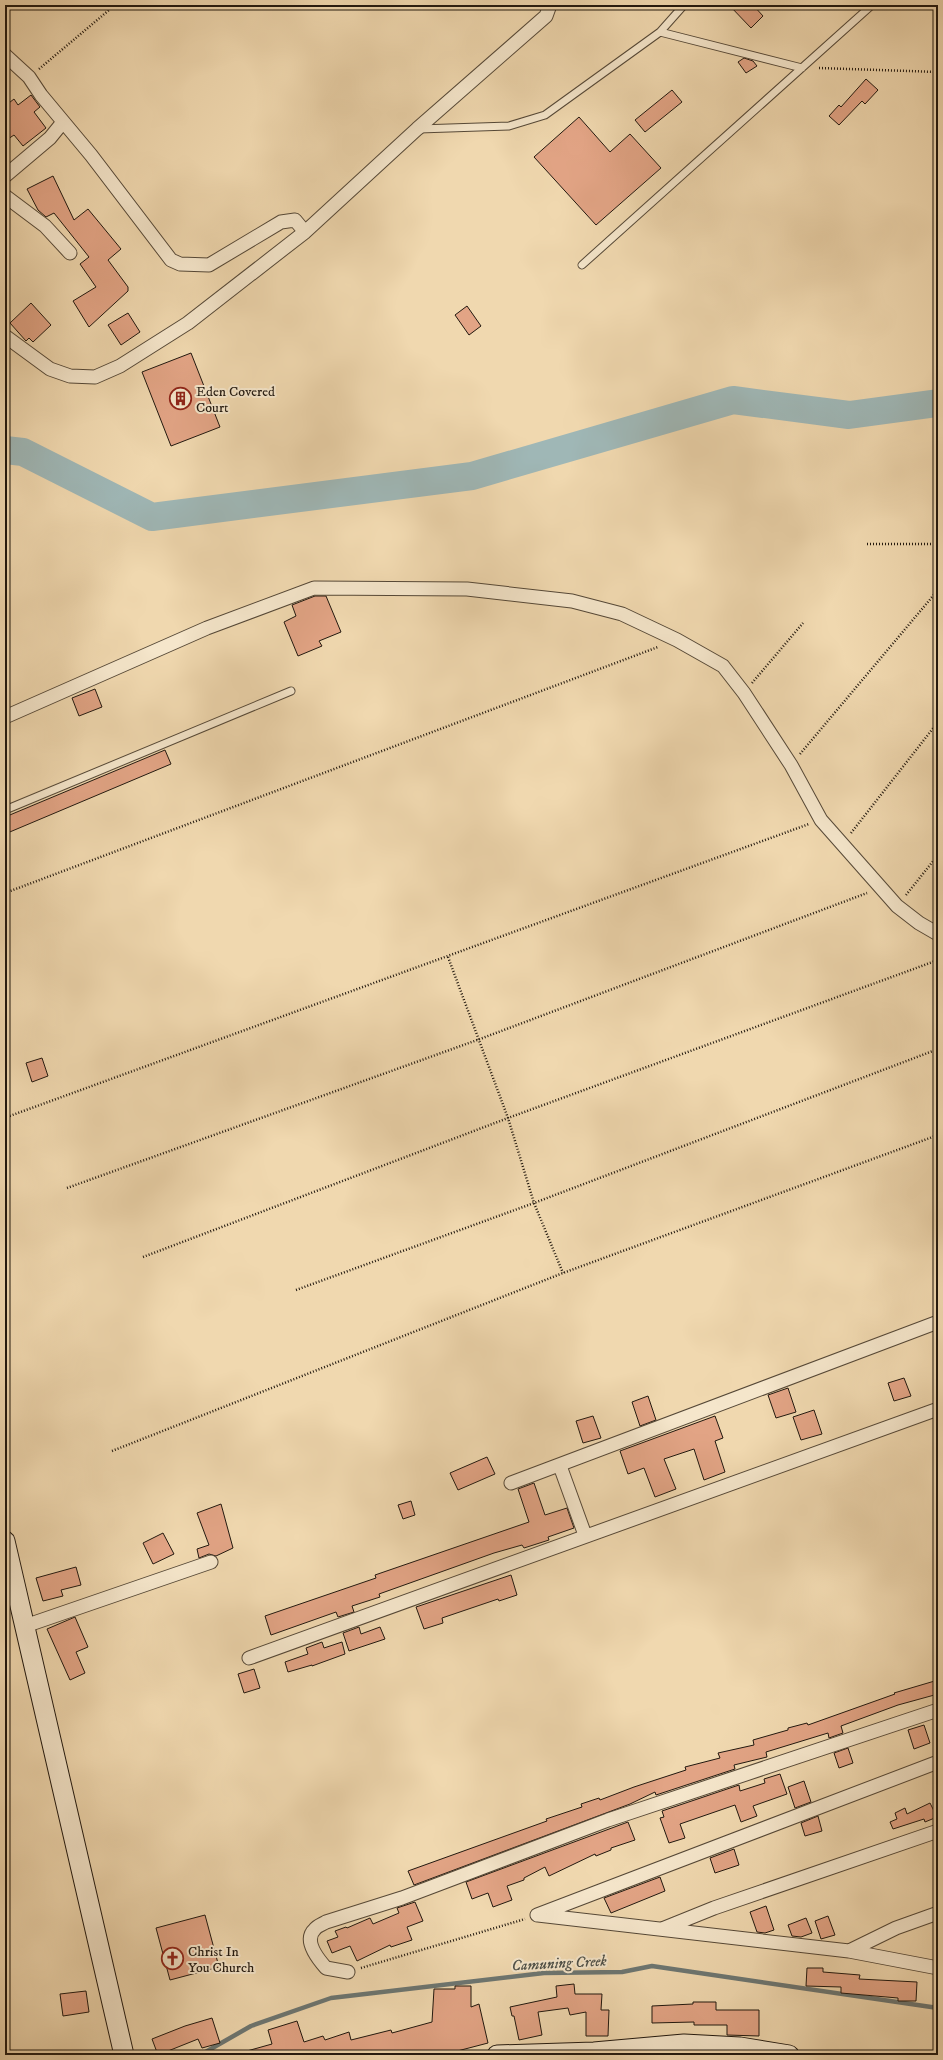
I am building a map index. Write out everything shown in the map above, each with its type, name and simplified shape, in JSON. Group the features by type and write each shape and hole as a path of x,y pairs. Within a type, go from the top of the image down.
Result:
{"street":[{"path":"5,336 50,369 70,376 95,377 120,366 188,323 305,232 417,129 546,16 550,5"},
{"path":"5,54 29,77 41,95 91,155 171,260 180,264 209,265 281,222 295,220 305,232"},
{"path":"5,176 50,138 63,122"},
{"path":"5,196 45,226 70,253"},
{"path":"5,717 207,628 314,588 467,589 572,601 622,614 677,640 723,666 744,693 791,765 821,820 843,843 897,906 919,923 938,934"},
{"path":"511,1482 560,1466 938,1322"},
{"path":"249,1658 585,1535 938,1409"},
{"path":"560,1466 585,1535"},
{"path":"5,1541 124,2055"},
{"path":"25,1626 211,1562"},
{"path":"348,1972 326,1968 312,1948 311,1936 315,1929 326,1922 402,1898 608,1820 938,1710"},
{"path":"537,1915 938,1762"},
{"path":"660,1930 714,1908 938,1831"},
{"path":"849,1952 896,1928 938,1913"},
{"path":"537,1915 849,1952 938,1968"},
{"path":"497,2055 594,2052 684,2044 740,2047 789,2055"}],"lane":[{"path":"417,129 509,126 545,115 660,32 684,5"},
{"path":"582,265 872,5"},
{"path":"660,32 802,68"},
{"path":"5,810 291,691"}],"path":[{"path":"29,77 115,5"},
{"path":"802,68 938,72"},
{"path":"867,544 938,544"},
{"path":"791,765 938,590"},
{"path":"744,693 802,623"},
{"path":"5,893 677,640"},
{"path":"843,843 938,722"},
{"path":"7,1117 821,820"},
{"path":"897,906 938,855"},
{"path":"67,1188 480,1039 880,888"},
{"path":"448,957 480,1039 508,1118 534,1203 564,1274"},
{"path":"143,1257 508,1118 938,960"},
{"path":"296,1290 534,1203 938,1050"},
{"path":"112,1451 564,1274 938,1135"},
{"path":"348,1972 537,1915"}],"building":[{"path":"729,5 753,5 763,16 751,28"},
{"path":"744,58 753,61 757,66 746,73 738,62"},
{"path":"866,79 878,90 865,104 862,101 839,125 829,116 839,105 841,107"},
{"path":"672,90 682,102 645,132 635,120"},
{"path":"31,95 40,107 34,112 46,128 23,146 14,135 5,141 5,106 14,99 18,105"},
{"path":"579,117 610,152 630,134 661,168 596,225 534,157"},
{"path":"53,176 74,220 88,209 121,249 108,260 128,287 128,291 89,327 73,301 96,287 80,264 89,257 54,213 46,217 38,210 27,189"},
{"path":"31,303 51,325 33,342 29,338 26,341 10,323"},
{"path":"467,306 481,326 469,335 455,315"},
{"path":"128,313 140,332 121,345 108,325"},
{"name":"Eden Covered Court","path":"191,353 220,427 171,446 142,372"},
{"path":"315,596 326,596 341,632 319,641 322,646 298,656 284,622 296,616 292,605"},
{"path":"95,689 102,707 79,716 72,698"},
{"path":"165,750 171,764 5,834 5,817"},
{"path":"42,1058 48,1076 32,1082 26,1063"},
{"path":"904,1378 911,1396 894,1401 888,1383"},
{"path":"788,1388 796,1412 776,1418 768,1395"},
{"path":"648,1396 656,1420 640,1426 632,1402"},
{"path":"814,1410 822,1434 801,1440 793,1417"},
{"path":"593,1416 601,1438 583,1443 576,1421"},
{"path":"715,1416 723,1438 715,1441 725,1472 704,1480 694,1449 664,1459 676,1489 655,1497 644,1468 628,1474 620,1451"},
{"path":"487,1457 495,1474 458,1490 450,1473"},
{"path":"534,1483 545,1515 567,1508 574,1528 548,1537 549,1540 524,1548 522,1545 494,1553 379,1594 380,1597 352,1606 354,1612 338,1617 336,1612 271,1635 265,1616 376,1578 375,1575 529,1522 518,1489"},
{"path":"411,1501 415,1515 403,1519 398,1505"},
{"path":"221,1504 233,1548 216,1556 209,1554 199,1558 197,1549 209,1545 197,1513"},
{"path":"163,1533 174,1554 153,1564 143,1543"},
{"path":"76,1567 81,1585 61,1590 63,1596 43,1601 36,1578"},
{"path":"511,1575 517,1595 499,1601 498,1599 442,1618 443,1623 424,1629 416,1607"},
{"path":"75,1617 88,1647 76,1652 85,1673 70,1680 47,1629"},
{"path":"359,1627 361,1634 380,1627 385,1639 349,1651 343,1633"},
{"path":"322,1642 324,1648 342,1642 345,1654 312,1666 288,1672 285,1662 308,1654 306,1648"},
{"path":"254,1669 260,1688 244,1693 238,1674"},
{"path":"938,1680 938,1694 898,1705 841,1726 843,1733 829,1738 828,1733 766,1752 767,1757 734,1765 735,1769 656,1795 655,1792 630,1804 414,1885 408,1871 547,1821 546,1819 582,1807 581,1804 599,1798 600,1800 686,1770 685,1767 720,1758 718,1753 754,1745 753,1740 788,1730 788,1728 807,1723 808,1725 895,1694 894,1693"},
{"path":"924,1725 930,1743 914,1749 908,1730"},
{"path":"848,1748 853,1763 839,1768 834,1753"},
{"path":"780,1774 787,1794 753,1806 757,1816 741,1822 735,1805 680,1824 685,1838 669,1843 660,1818 664,1817 662,1811 739,1785 740,1791 765,1783 764,1779"},
{"path":"804,1781 811,1802 795,1808 788,1787"},
{"path":"930,1803 937,1817 925,1822 924,1819 893,1829 890,1822 897,1819 895,1813 905,1808 907,1814"},
{"path":"818,1816 822,1831 805,1836 801,1823"},
{"path":"628,1822 635,1840 611,1848 611,1850 596,1856 595,1854 549,1876 545,1867 524,1878 524,1880 507,1886 512,1900 493,1907 488,1893 472,1899 466,1882"},
{"path":"734,1849 739,1865 715,1873 710,1858"},
{"path":"660,1877 665,1891 611,1913 604,1898"},
{"path":"415,1902 423,1921 407,1927 412,1940 391,1947 390,1945 357,1961 350,1946 332,1953 327,1941 338,1937 335,1931 346,1927 347,1928 370,1918 373,1924 399,1913 397,1908"},
{"path":"766,1906 774,1930 765,1933 757,1932 750,1912"},
{"path":"205,1915 219,1967 170,1980 156,1928"},
{"path":"828,1916 835,1935 821,1939 815,1921"},
{"path":"806,1918 812,1933 801,1937 792,1936 788,1925"},
{"path":"807,1968 823,1968 823,1972 860,1975 859,1979 917,1982 916,2001 898,2001 898,1998 841,1993 841,1987 806,1986"},
{"path":"574,1984 575,1994 602,1994 601,2010 609,2010 608,2036 586,2036 586,2012 570,2015 568,2008 538,2012 542,2035 519,2040 514,2016 512,2016 510,2007 557,1997 556,1986"},
{"path":"455,1986 471,1986 471,2007 479,2004 488,2043 442,2055 248,2055 247,2051 272,2044 268,2030 297,2021 304,2042 323,2036 325,2040 349,2032 351,2040 391,2030 392,2033 432,2022 434,1989 455,1989"},
{"path":"86,1991 89,2012 63,2016 60,1994"},
{"path":"693,2002 716,2002 716,2010 759,2010 759,2036 727,2035 727,2025 694,2025 694,2022 652,2023 652,2006 693,2004"},
{"path":"212,2018 220,2043 202,2048 198,2039 158,2055 152,2039 185,2026"}],"waterway":[{"path":"5,450 23,452 152,517 472,476 733,400 849,415 938,403"},
{"name":"Camuning Creek","path":"192,2055 202,2054 251,2026 331,1998 544,1973 622,1972 652,1966 938,2008"}],"place":[{"name":"Eden Covered Court","path":"181,399"},
{"name":"Christ In You Church","path":"173,1959"}]}
